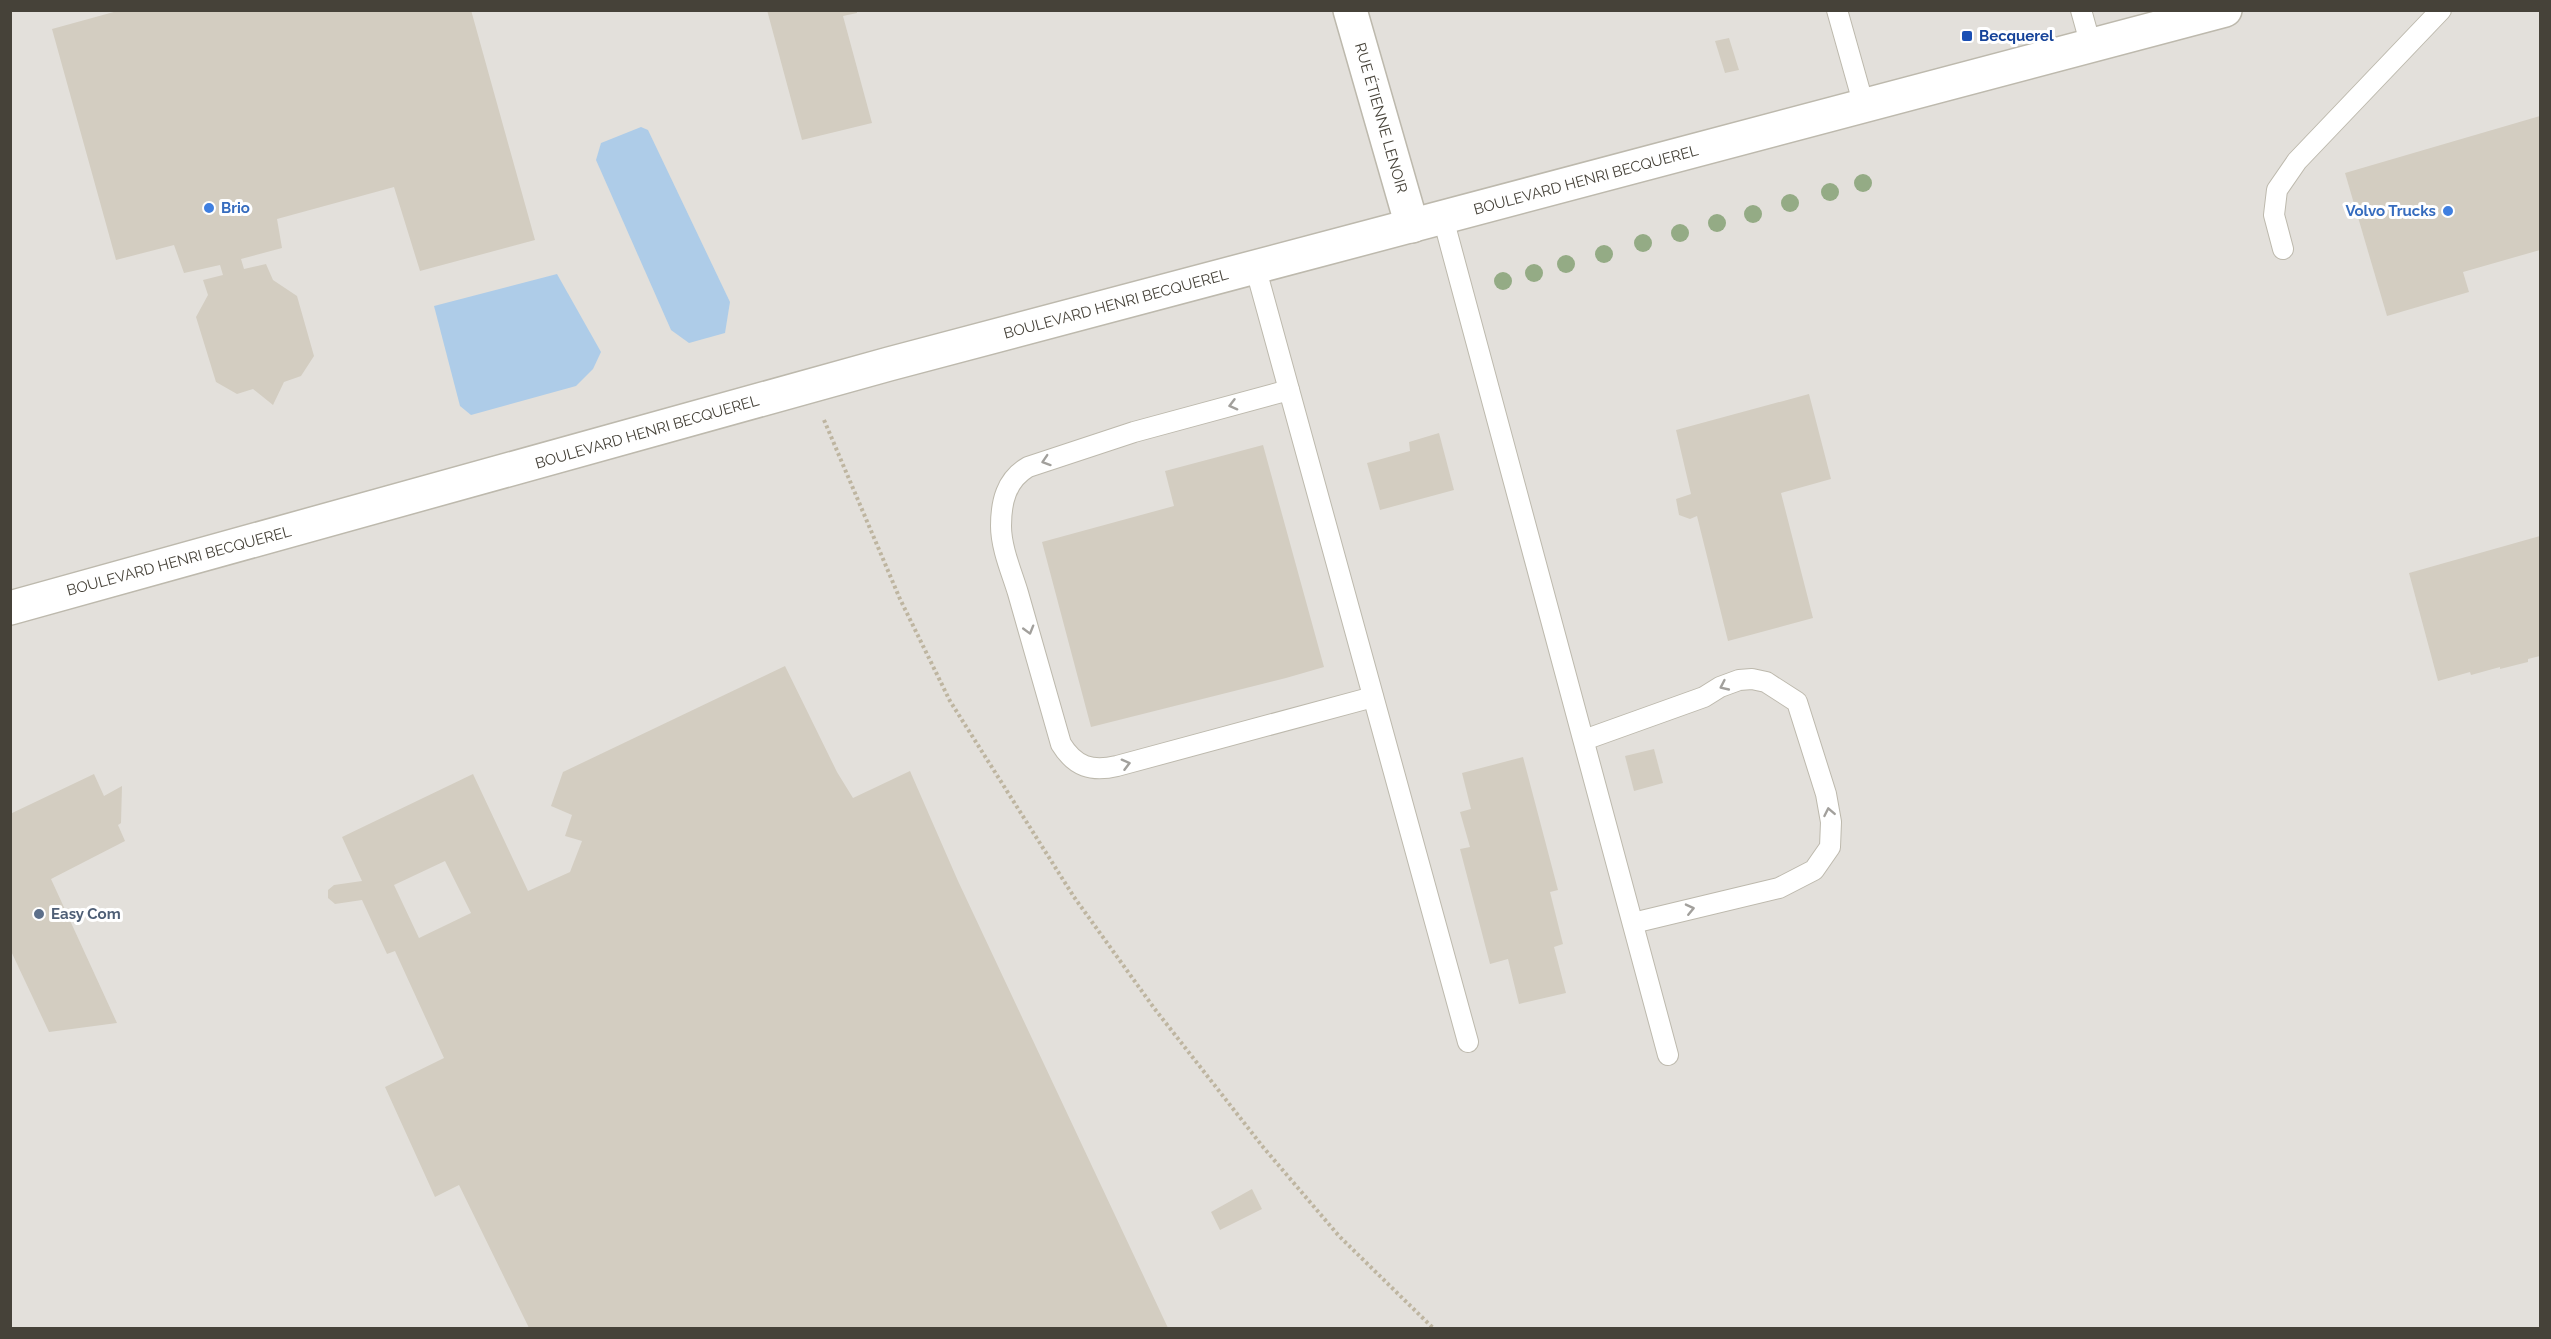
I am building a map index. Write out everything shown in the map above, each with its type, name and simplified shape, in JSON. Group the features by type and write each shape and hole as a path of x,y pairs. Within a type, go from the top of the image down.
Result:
{"street":[{"name":"RUE ÉTIENNE LENOIR","path":"1350,10 1412,226"},
{"name":"BOULEVARD HENRI BECQUEREL","path":"10,608 810,386 2224,10"}],"lane":[{"path":"1837,10 1864,106"},
{"path":"2081,10 2091,46"},
{"path":"2283,249 2274,215 2277,190 2297,161 2441,10"},
{"path":"1443,218 1668,1055"},
{"path":"1255,266 1468,1042"},
{"path":"1289,390 1134,432 1028,467 1018,473 1010,483 1002,504 1001,530 1010,565 1061,744 1070,758 1099,771 1373,697"},
{"path":"1584,740 1607,734 1704,697 1720,687 1739,680 1759,681 1780,690 1797,702 1826,794 1831,822 1830,848 1814,870 1779,888 1633,923"}],"path":[{"path":"810,386 900,599 950,701 1074,897 1154,1008 1263,1147 1339,1236 1433,1329"}],"shaded area":[{"path":"11,11 2540,11 2540,1328 11,1328"}],"water":[{"path":"641,127 648,130 730,302 725,333 689,343 671,330 596,160 601,143"},
{"path":"557,274 601,352 593,369 576,386 471,415 460,406 434,306"}],"building":[{"name":"Brio","path":"121,10 471,10 535,240 420,271 394,187 277,219 282,248 241,259 244,269 266,264 273,280 297,296 314,356 301,376 284,382 273,405 253,389 237,394 216,382 196,317 208,295 203,280 223,275 220,265 184,273 174,245 116,260 52,29"},
{"path":"767,10 857,10 857,13 843,16 872,123 802,140"},
{"path":"1729,38 1739,70 1725,73 1715,41"},
{"name":"Volvo Trucks","path":"2540,116 2540,250 2463,272 2469,292 2387,316 2345,173"},
{"path":"1809,394 1831,479 1781,493 1813,618 1728,641 1697,516 1690,519 1679,515 1676,499 1691,494 1676,430"},
{"path":"1439,433 1454,490 1380,510 1367,463 1410,451 1409,442"},
{"path":"1263,445 1324,667 1091,727 1042,542 1174,506 1165,471"},
{"path":"2540,536 2540,656 2528,659 2528,662 2500,669 2500,667 2471,675 2470,672 2438,681 2409,573"},
{"path":"785,666 837,772 853,798 910,771 958,881 1168,1328 529,1328 459,1185 435,1197 385,1087 444,1058 395,951 387,954 362,900 335,904 328,898 328,890 334,885 362,881 342,837 473,774 528,891 570,872 582,841 565,836 572,815 551,806 563,772","holes":["445,861 471,913 419,938 394,885"]},
{"path":"1654,749 1663,783 1634,791 1625,756"},
{"path":"1523,757 1558,890 1550,892 1563,944 1554,947 1566,993 1519,1004 1508,959 1490,964 1460,849 1470,847 1460,812 1471,809 1462,773"},
{"name":"Easy Com","path":"94,774 104,796 122,786 121,823 118,825 125,841 51,879 117,1023 49,1032 10,949 10,814"},
{"path":"1252,1189 1262,1209 1220,1230 1211,1212"}],"place":[{"name":"Becquerel","path":"1967,36"},
{"name":"Brio","path":"209,208"},
{"name":"Volvo Trucks","path":"2448,211"},
{"name":"Easy Com","path":"39,914"}]}
